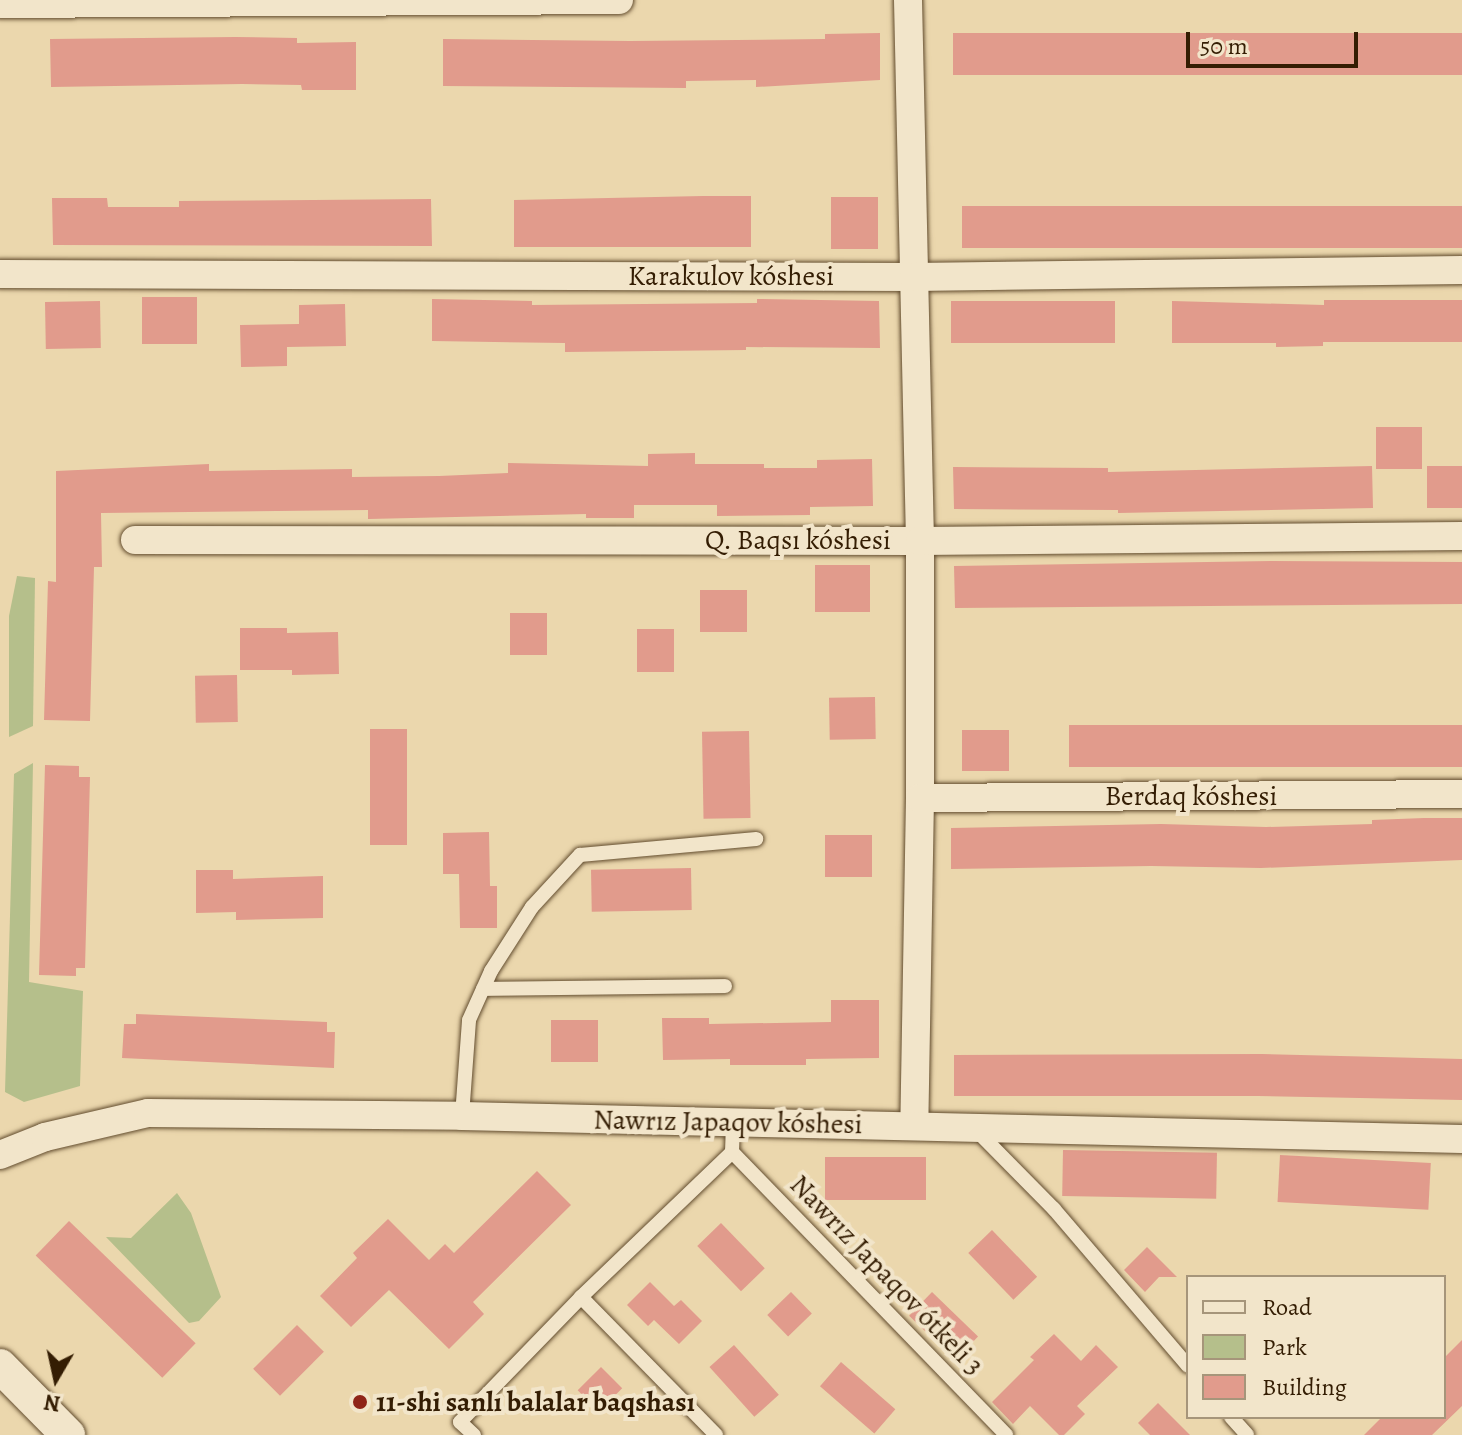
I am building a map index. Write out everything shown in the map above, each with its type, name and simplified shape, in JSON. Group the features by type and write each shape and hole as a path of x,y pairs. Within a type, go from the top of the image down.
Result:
{"street":[{"path":"0,4 619,0"},
{"path":"908,0 920,541 920,798 914,1126"},
{"name":"Karakulov kóshesi","path":"0,274 914,277 1462,270"},
{"name":"Q. Baqsı kóshesi","path":"135,540 920,541 1462,536"},
{"name":"Berdaq kóshesi","path":"920,798 1462,794"},
{"name":"Nawrız Japaqov kóshesi","path":"0,1155 45,1137 148,1113 462,1116 1462,1139"},
{"path":"0,1366 68,1435"}],"lane":[{"path":"462,1116 469,1020 483,989 532,907 580,855 756,839"},
{"path":"483,989 725,986"},
{"path":"474,1435 460,1422 581,1297 732,1152 733,1122"},
{"path":"974,1128 1054,1209 1186,1364"},
{"name":"Nawrız Japaqov ótkeli 3","path":"732,1152 1006,1435"},
{"path":"581,1297 716,1435"},
{"path":"1233,1419 1247,1435"}],"green space":[{"path":"17,576 35,578 33,726 9,737 9,616"},
{"path":"33,763 29,982 83,991 80,1086 24,1102 5,1092 14,774"},
{"path":"177,1193 191,1213 221,1297 199,1321 189,1323 106,1237 131,1238"}],"building":[{"path":"880,33 880,80 756,87 756,80 686,81 686,88 443,86 443,39 825,39 825,34"},
{"path":"953,33 1462,33 1462,75 953,75"},
{"path":"297,38 297,43 356,42 356,90 302,90 301,85 242,84 51,87 50,39"},
{"path":"751,196 751,247 514,247 514,200"},
{"path":"831,197 878,197 878,249 831,249"},
{"path":"52,198 107,198 108,207 179,207 179,201 431,199 432,246 53,245"},
{"path":"962,206 1462,206 1462,248 962,248"},
{"path":"142,297 197,297 197,344 142,344"},
{"path":"432,299 532,301 532,305 757,303 757,299 879,301 880,348 746,347 746,350 565,352 565,343 432,341"},
{"path":"1324,300 1462,300 1462,342 1323,342 1323,346 1276,347 1276,343 1172,343 1172,301 1324,305"},
{"path":"100,301 101,348 46,349 45,302"},
{"path":"951,301 1115,301 1115,343 951,343"},
{"path":"345,304 346,346 287,347 287,366 241,367 240,325 299,324 299,305"},
{"path":"1376,427 1422,427 1422,469 1376,469"},
{"path":"695,453 695,464 764,464 764,468 817,468 817,460 872,459 873,506 810,507 810,515 717,516 717,505 634,505 634,518 586,518 586,514 368,519 368,510 101,513 102,567 94,567 90,721 44,720 48,581 56,582 56,471 209,464 209,471 352,469 352,477 439,476 508,473 508,463 648,466 648,454"},
{"path":"1372,466 1373,508 1118,513 1118,510 954,509 953,467 1108,468 1108,472"},
{"path":"1427,466 1462,466 1462,508 1427,508"},
{"path":"1271,561 1462,562 1462,604 955,608 954,566"},
{"path":"815,565 870,565 870,612 815,612"},
{"path":"700,590 747,590 747,632 700,632"},
{"path":"510,613 547,613 547,655 510,655"},
{"path":"240,628 287,628 287,633 338,632 339,674 292,675 292,670 240,670"},
{"path":"637,629 674,629 674,672 637,672"},
{"path":"237,675 238,722 196,723 195,676"},
{"path":"875,697 876,739 830,740 829,698"},
{"path":"1069,725 1462,725 1462,767 1069,767"},
{"path":"370,729 407,729 407,845 370,845"},
{"path":"962,730 1009,730 1009,771 962,771"},
{"path":"749,731 751,818 704,819 702,732"},
{"path":"45,765 79,766 79,777 90,777 85,968 76,968 76,976 39,975"},
{"path":"1462,818 1462,860 1261,868 951,869 951,828 1161,824 1266,827 1372,824 1372,820"},
{"path":"489,832 490,886 497,886 497,928 460,928 459,874 443,874 443,833"},
{"path":"825,835 872,835 872,877 825,877"},
{"path":"691,868 692,910 592,912 591,870"},
{"path":"196,870 233,870 233,879 323,876 323,918 236,920 236,912 196,913"},
{"path":"831,1000 879,1000 879,1058 806,1059 806,1065 730,1065 730,1059 663,1060 662,1018 709,1018 709,1024 831,1022"},
{"path":"136,1014 327,1022 327,1032 335,1032 334,1068 122,1058 124,1024 136,1024"},
{"path":"551,1020 598,1020 598,1062 551,1062"},
{"path":"1262,1054 1462,1059 1462,1100 954,1096 954,1055"},
{"path":"1063,1150 1217,1153 1216,1199 1062,1196"},
{"path":"1280,1155 1431,1163 1428,1210 1278,1202"},
{"path":"825,1157 926,1157 926,1200 825,1200"},
{"path":"537,1171 571,1205 473,1302 484,1314 449,1349 389,1290 351,1327 320,1296 357,1258 353,1253 388,1219 429,1260 445,1244 454,1253"},
{"path":"69,1221 196,1343 162,1378 36,1256"},
{"path":"721,1223 765,1268 741,1291 697,1246"},
{"path":"992,1230 1037,1277 1013,1300 968,1253"},
{"path":"1147,1247 1177,1277 1159,1277 1145,1292 1124,1270"},
{"path":"650,1282 674,1306 681,1300 702,1321 679,1344 654,1320 648,1326 627,1305"},
{"path":"791,1292 812,1314 788,1337 767,1315"},
{"path":"932,1292 978,1336 955,1360 909,1316"},
{"path":"297,1325 324,1352 280,1396 253,1369"},
{"path":"1054,1334 1081,1361 1096,1345 1118,1367 1077,1406 1085,1414 1064,1435 1059,1435 1030,1406 1013,1424 992,1402 1034,1360 1030,1357"},
{"path":"1462,1340 1462,1406 1432,1435 1364,1435 1380,1419 1446,1419 1446,1356"},
{"path":"734,1345 779,1395 754,1417 709,1367"},
{"path":"841,1362 895,1409 874,1433 820,1386"},
{"path":"601,1367 622,1388 599,1412 578,1390"},
{"path":"1158,1403 1190,1435 1150,1435 1138,1423"}],"place":[{"name":"11-shi sanlı balalar baqshası","path":"360,1402"}]}
